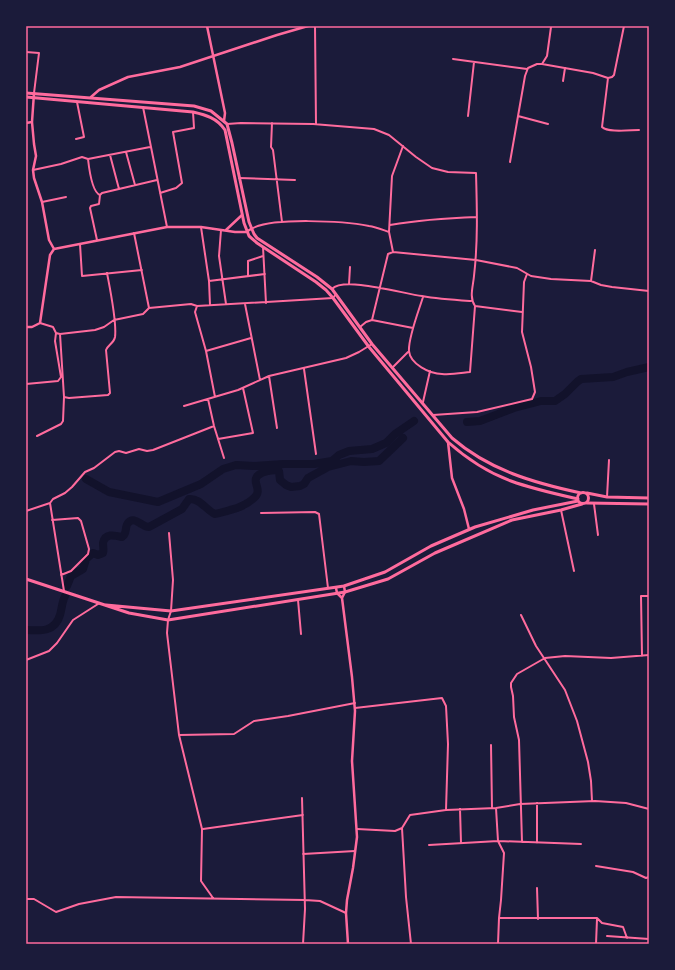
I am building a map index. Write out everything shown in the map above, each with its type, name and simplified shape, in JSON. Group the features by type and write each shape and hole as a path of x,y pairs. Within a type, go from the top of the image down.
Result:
{"main road":[{"path":"26,93 194,106 211,111 227,124 251,229 254,234 257,238 317,277 332,289 372,344 452,438 464,449 495,467 540,484 607,497 649,498"},
{"path":"26,98 193,112 210,117 218,122 225,130 246,232 263,247 316,282 333,298 369,347 448,442 460,453 510,481 578,500 582,504"},
{"path":"578,500 578,496 581,493"},
{"path":"587,493 589,498 587,503"},
{"path":"98,604 171,611 336,588 386,572 431,546 468,529 515,514 578,500"},
{"path":"26,579 129,613 168,620 345,592 388,579 435,553 512,520 562,510 587,503 649,504"}],"street":[{"path":"207,26 225,113 224,121"},
{"path":"91,97 99,90 128,77 174,68 308,26"},
{"path":"315,26 316,124"},
{"path":"608,78 614,75 624,26"},
{"path":"542,64 547,56 551,27"},
{"path":"26,52 39,53 33,98 32,122 36,156 33,170 36,188 42,202 49,240 54,248"},
{"path":"453,59 527,69 532,66 542,64 602,74 608,78"},
{"path":"468,116 474,62"},
{"path":"563,81 565,68"},
{"path":"510,162 527,69"},
{"path":"608,78 602,127 610,131 639,130"},
{"path":"76,101 84,137 76,139"},
{"path":"143,107 167,227"},
{"path":"160,193 176,188 182,183 173,132 194,128 193,112"},
{"path":"518,116 548,124"},
{"path":"26,123 32,122"},
{"path":"272,123 271,147 273,150 282,222"},
{"path":"227,124 316,124 374,129 389,134 416,157 432,168 448,172 476,173 476,260 471,301 475,306 470,372 443,374 430,371 416,363 410,355 409,351 413,328 423,297"},
{"path":"393,252 389,232 392,176 403,146"},
{"path":"33,170 62,164 82,157 88,159 150,147"},
{"path":"126,152 135,185"},
{"path":"110,155 119,189"},
{"path":"88,159 94,190 100,195"},
{"path":"239,178 295,180"},
{"path":"100,195 102,193 157,180"},
{"path":"97,240 90,208 91,206 99,204 100,195"},
{"path":"42,202 66,197"},
{"path":"226,230 242,215"},
{"path":"390,225 414,221 477,217"},
{"path":"54,248 167,227 201,227 235,232 246,232 257,225 282,222 354,223 371,226 389,232"},
{"path":"201,227 209,281 210,305"},
{"path":"221,230 219,256 221,280 226,304"},
{"path":"134,233 149,308"},
{"path":"80,244 82,276 142,270"},
{"path":"263,247 266,303"},
{"path":"40,323 50,255 54,248"},
{"path":"591,281 595,250"},
{"path":"372,320 388,254 393,252 476,260 517,268 531,276 551,279 591,281 612,287 649,291"},
{"path":"248,276 248,261 263,256"},
{"path":"349,284 350,268"},
{"path":"64,397 69,398 108,395 110,392 106,350 113,342 115,337 107,273"},
{"path":"209,281 264,274"},
{"path":"432,415 478,412 532,399 534,392 530,360 522,332 524,282 526,274"},
{"path":"332,289 338,285 349,284 380,288 423,297 471,301"},
{"path":"56,333 60,334 95,330 104,327 114,320 143,314 149,308 191,304 197,306 245,304 333,298 336,294"},
{"path":"245,304 260,380"},
{"path":"197,306 195,312 206,351 215,397"},
{"path":"475,306 522,312"},
{"path":"360,327 366,322 372,320 413,328"},
{"path":"26,327 32,327 40,323 53,328 56,333 55,341 61,377 58,381 26,384"},
{"path":"37,436 61,424 63,421 64,397 60,334"},
{"path":"206,351 252,338"},
{"path":"184,406 243,388 269,376 346,358 369,347 372,344"},
{"path":"392,368 409,351"},
{"path":"304,369 316,454"},
{"path":"422,403 430,371"},
{"path":"269,376 276,428"},
{"path":"218,439 253,433 243,388"},
{"path":"208,399 214,426 224,458"},
{"path":"26,511 50,503 53,499 65,493 72,487 85,472 94,468 115,452 119,451 126,453 139,449 147,451 153,450 214,426"},
{"path":"448,442 452,478 464,509 468,529"},
{"path":"607,497 609,460"},
{"path":"50,503 64,592"},
{"path":"594,503 598,535"},
{"path":"562,510 574,571"},
{"path":"261,513 315,512 319,514 328,589"},
{"path":"52,520 78,518 81,521 89,549 88,554 71,571 61,575"},
{"path":"168,533 173,580 171,611 168,620 167,633 179,735 202,829 201,881 214,898"},
{"path":"344,586 345,592 342,598 355,703 352,761 357,829 347,900 346,913 348,944"},
{"path":"336,588 337,593 342,598"},
{"path":"642,656 641,596 649,596"},
{"path":"298,599 301,634"},
{"path":"26,660 49,651 57,643 73,620 98,604"},
{"path":"521,615 536,646 565,690 577,720 588,762 592,801"},
{"path":"522,842 519,740 514,717 511,683 516,674 545,658 565,656 611,658 649,655"},
{"path":"355,708 442,698 446,706 448,744 446,810"},
{"path":"179,735 234,734 254,721 355,703"},
{"path":"491,745 492,808"},
{"path":"302,798 305,900 302,944"},
{"path":"357,829 395,831 402,828 410,816 446,810 496,808 520,804 592,801 626,803 649,809"},
{"path":"537,803 537,843"},
{"path":"496,808 498,842 504,853 498,944"},
{"path":"460,809 461,843"},
{"path":"202,829 303,815"},
{"path":"402,828 406,897 411,944"},
{"path":"429,845 498,842 580,844"},
{"path":"303,854 355,851"},
{"path":"596,866 633,872 646,878 649,877"},
{"path":"537,888 538,919"},
{"path":"26,899 34,899 56,912 78,904 116,897 320,901 346,913"},
{"path":"499,918 597,918 602,923 623,927 627,938"},
{"path":"596,944 597,918"},
{"path":"607,936 649,939"}],"waterway":[{"path":"467,422 480,421 514,408 541,401 555,401 581,379 613,377 649,367"},
{"path":"86,479 109,492 158,502 201,484 223,469 236,465 254,466 314,464 332,461 339,455 349,451 372,449 386,443 395,434 414,421"},
{"path":"67,586 71,576 83,569 86,559 93,553 98,555 103,553 104,540 108,536 113,535 122,537 125,533 127,524 133,520 149,527 182,509 189,499 200,502 215,514 231,510 246,504 255,497 258,490 256,478 264,472 274,470 279,471 280,480 286,485 291,487 300,486 304,484 308,478 328,467 351,461 379,461 403,438"},
{"path":"26,630 42,630 55,625 58,621 65,596"}]}
